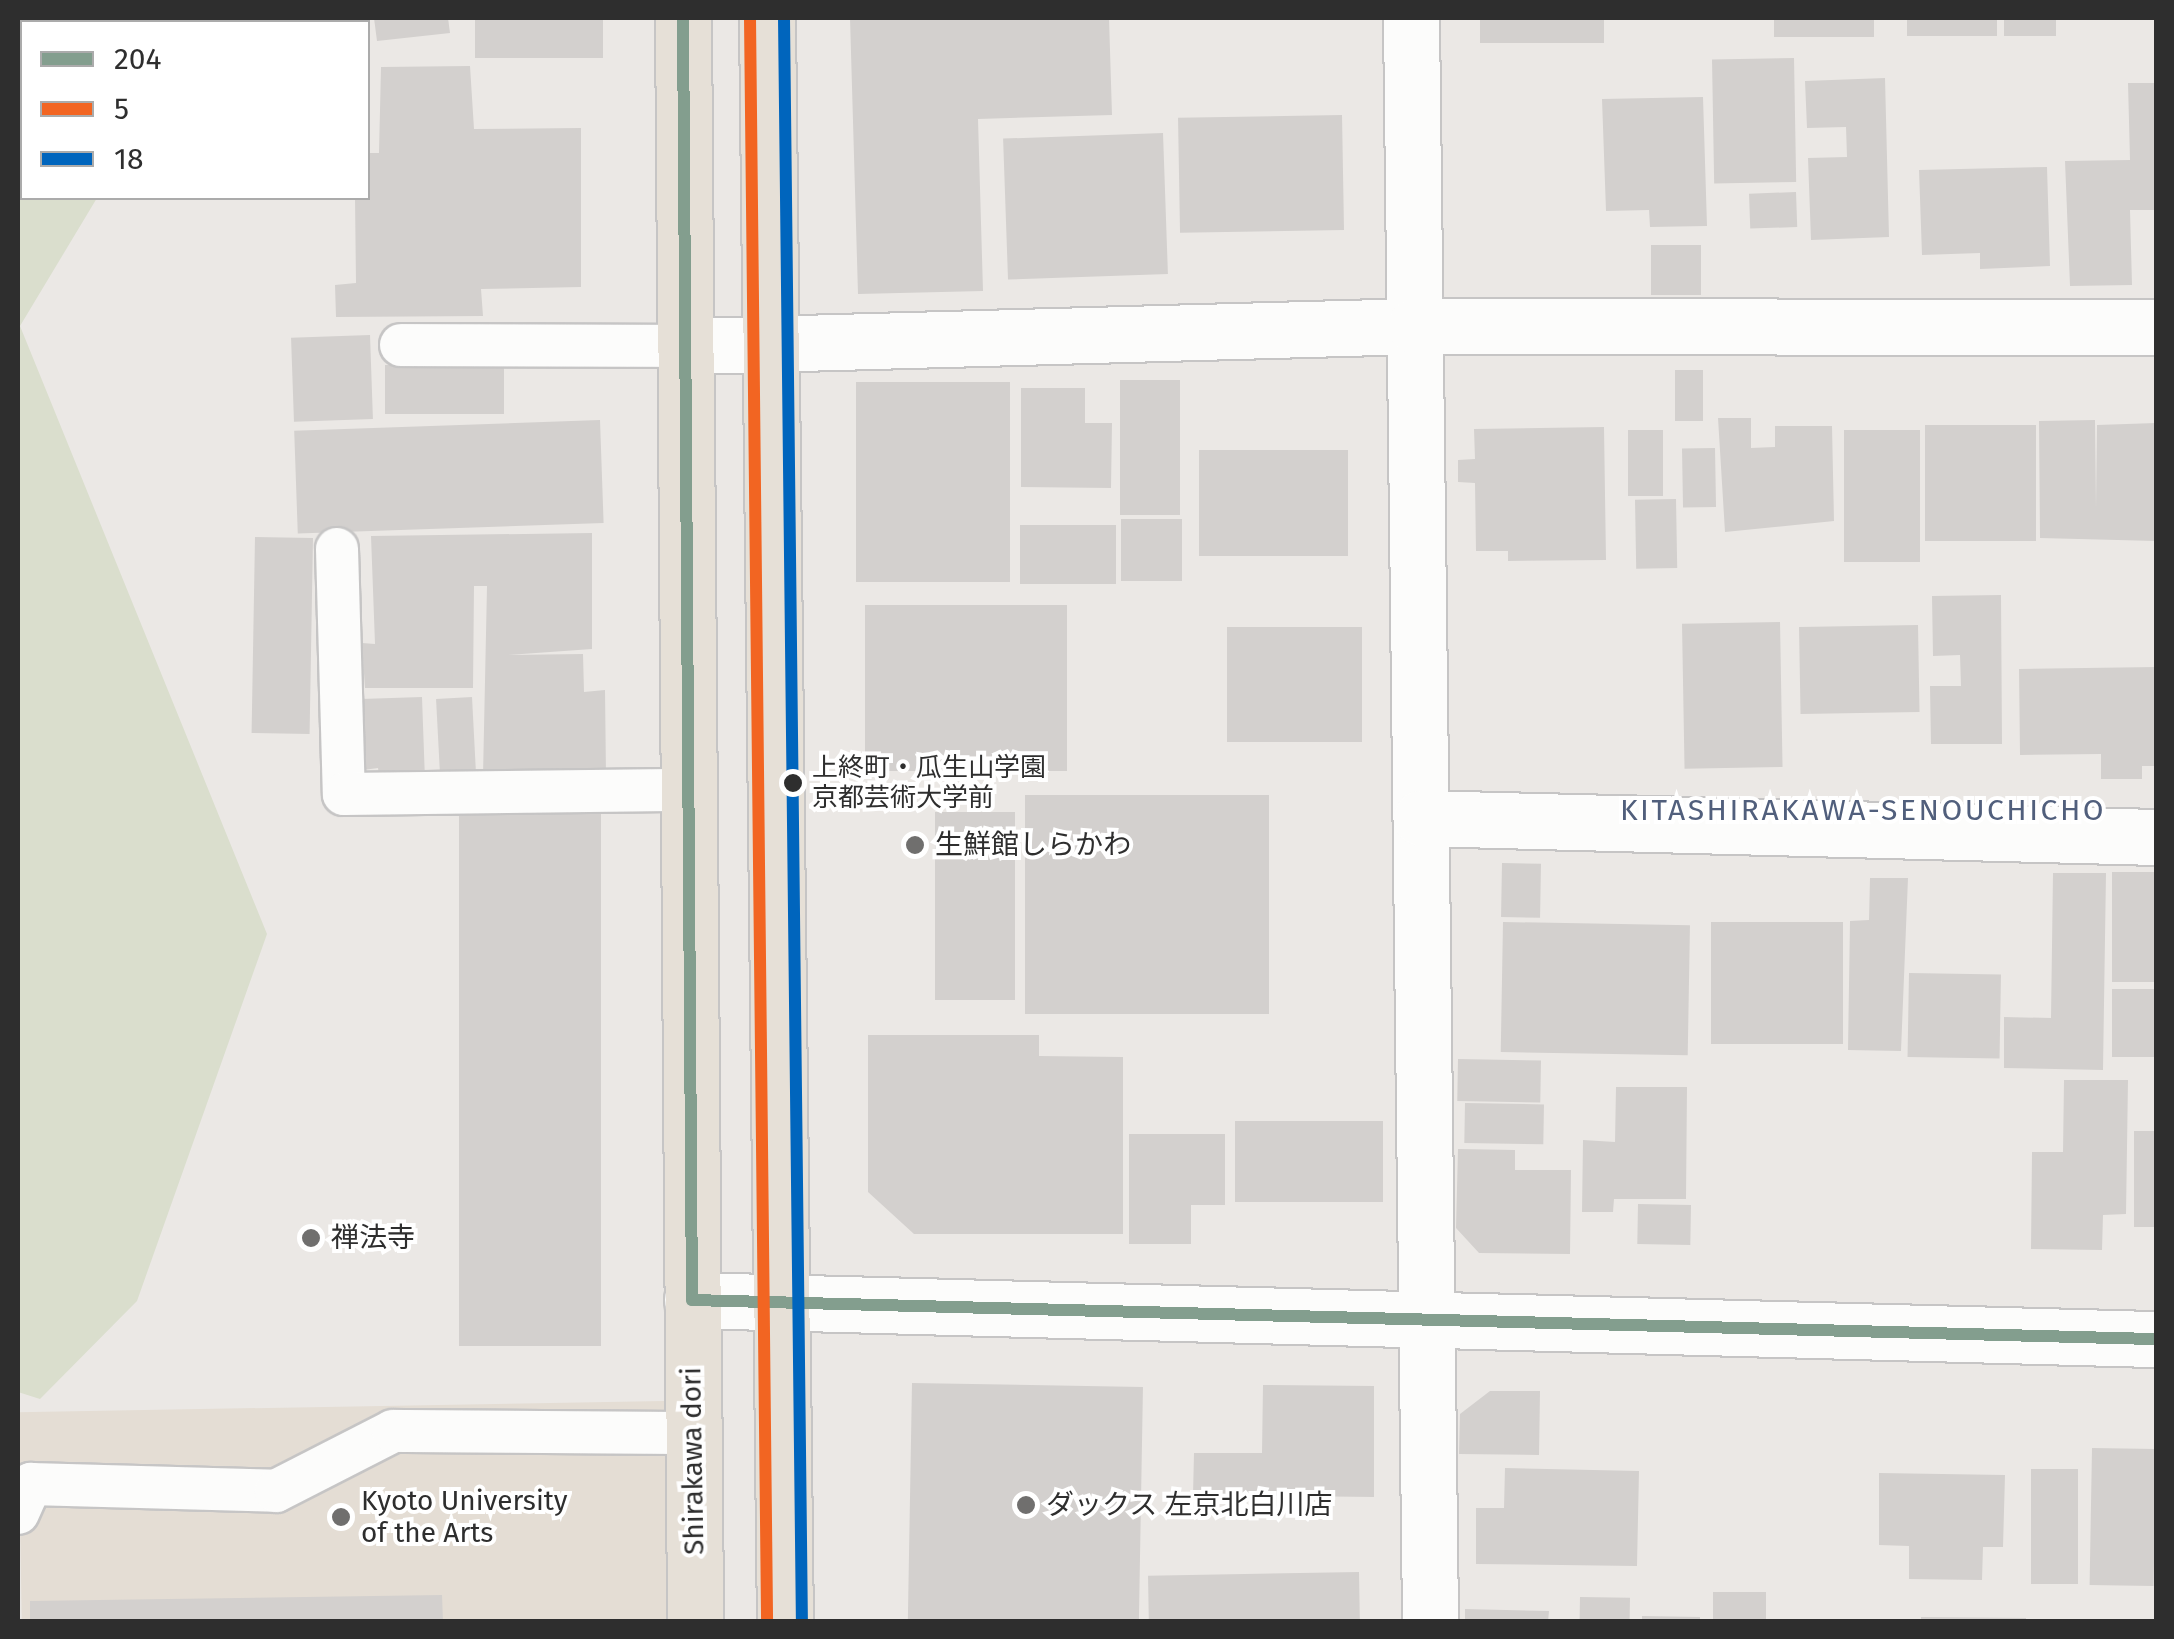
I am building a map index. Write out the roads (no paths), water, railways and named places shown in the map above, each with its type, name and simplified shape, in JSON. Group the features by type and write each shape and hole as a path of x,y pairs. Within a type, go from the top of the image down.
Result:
{"main road":[{"name":"Shirakawa dori","path":"684,18 691,346 695,1622"},
{"path":"767,18 784,1622"}],"street":[{"path":"1412,18 1430,1622"},
{"path":"691,346 1415,326 2156,327"},
{"path":"1421,818 2156,837"},
{"path":"692,1300 2156,1339"}],"lane":[{"path":"401,345 691,346"},
{"path":"337,548 344,794 691,790"},
{"path":"18,1512 30,1484 276,1492 392,1432 693,1433"}],"place":[{"name":"上終町・瓜生山学園 京都芸術大学前","path":"793,783"},
{"name":"生鮮館しらかわ","path":"915,845"},
{"name":"禅法寺","path":"311,1238"},
{"name":"ダックス 左京北白川店","path":"1026,1505"},
{"name":"Kyoto University of the Arts","path":"341,1517"}],"district":[{"name":"KITASHIRAKAWA-SENOUCHICHO","path":"1863,810"}]}
